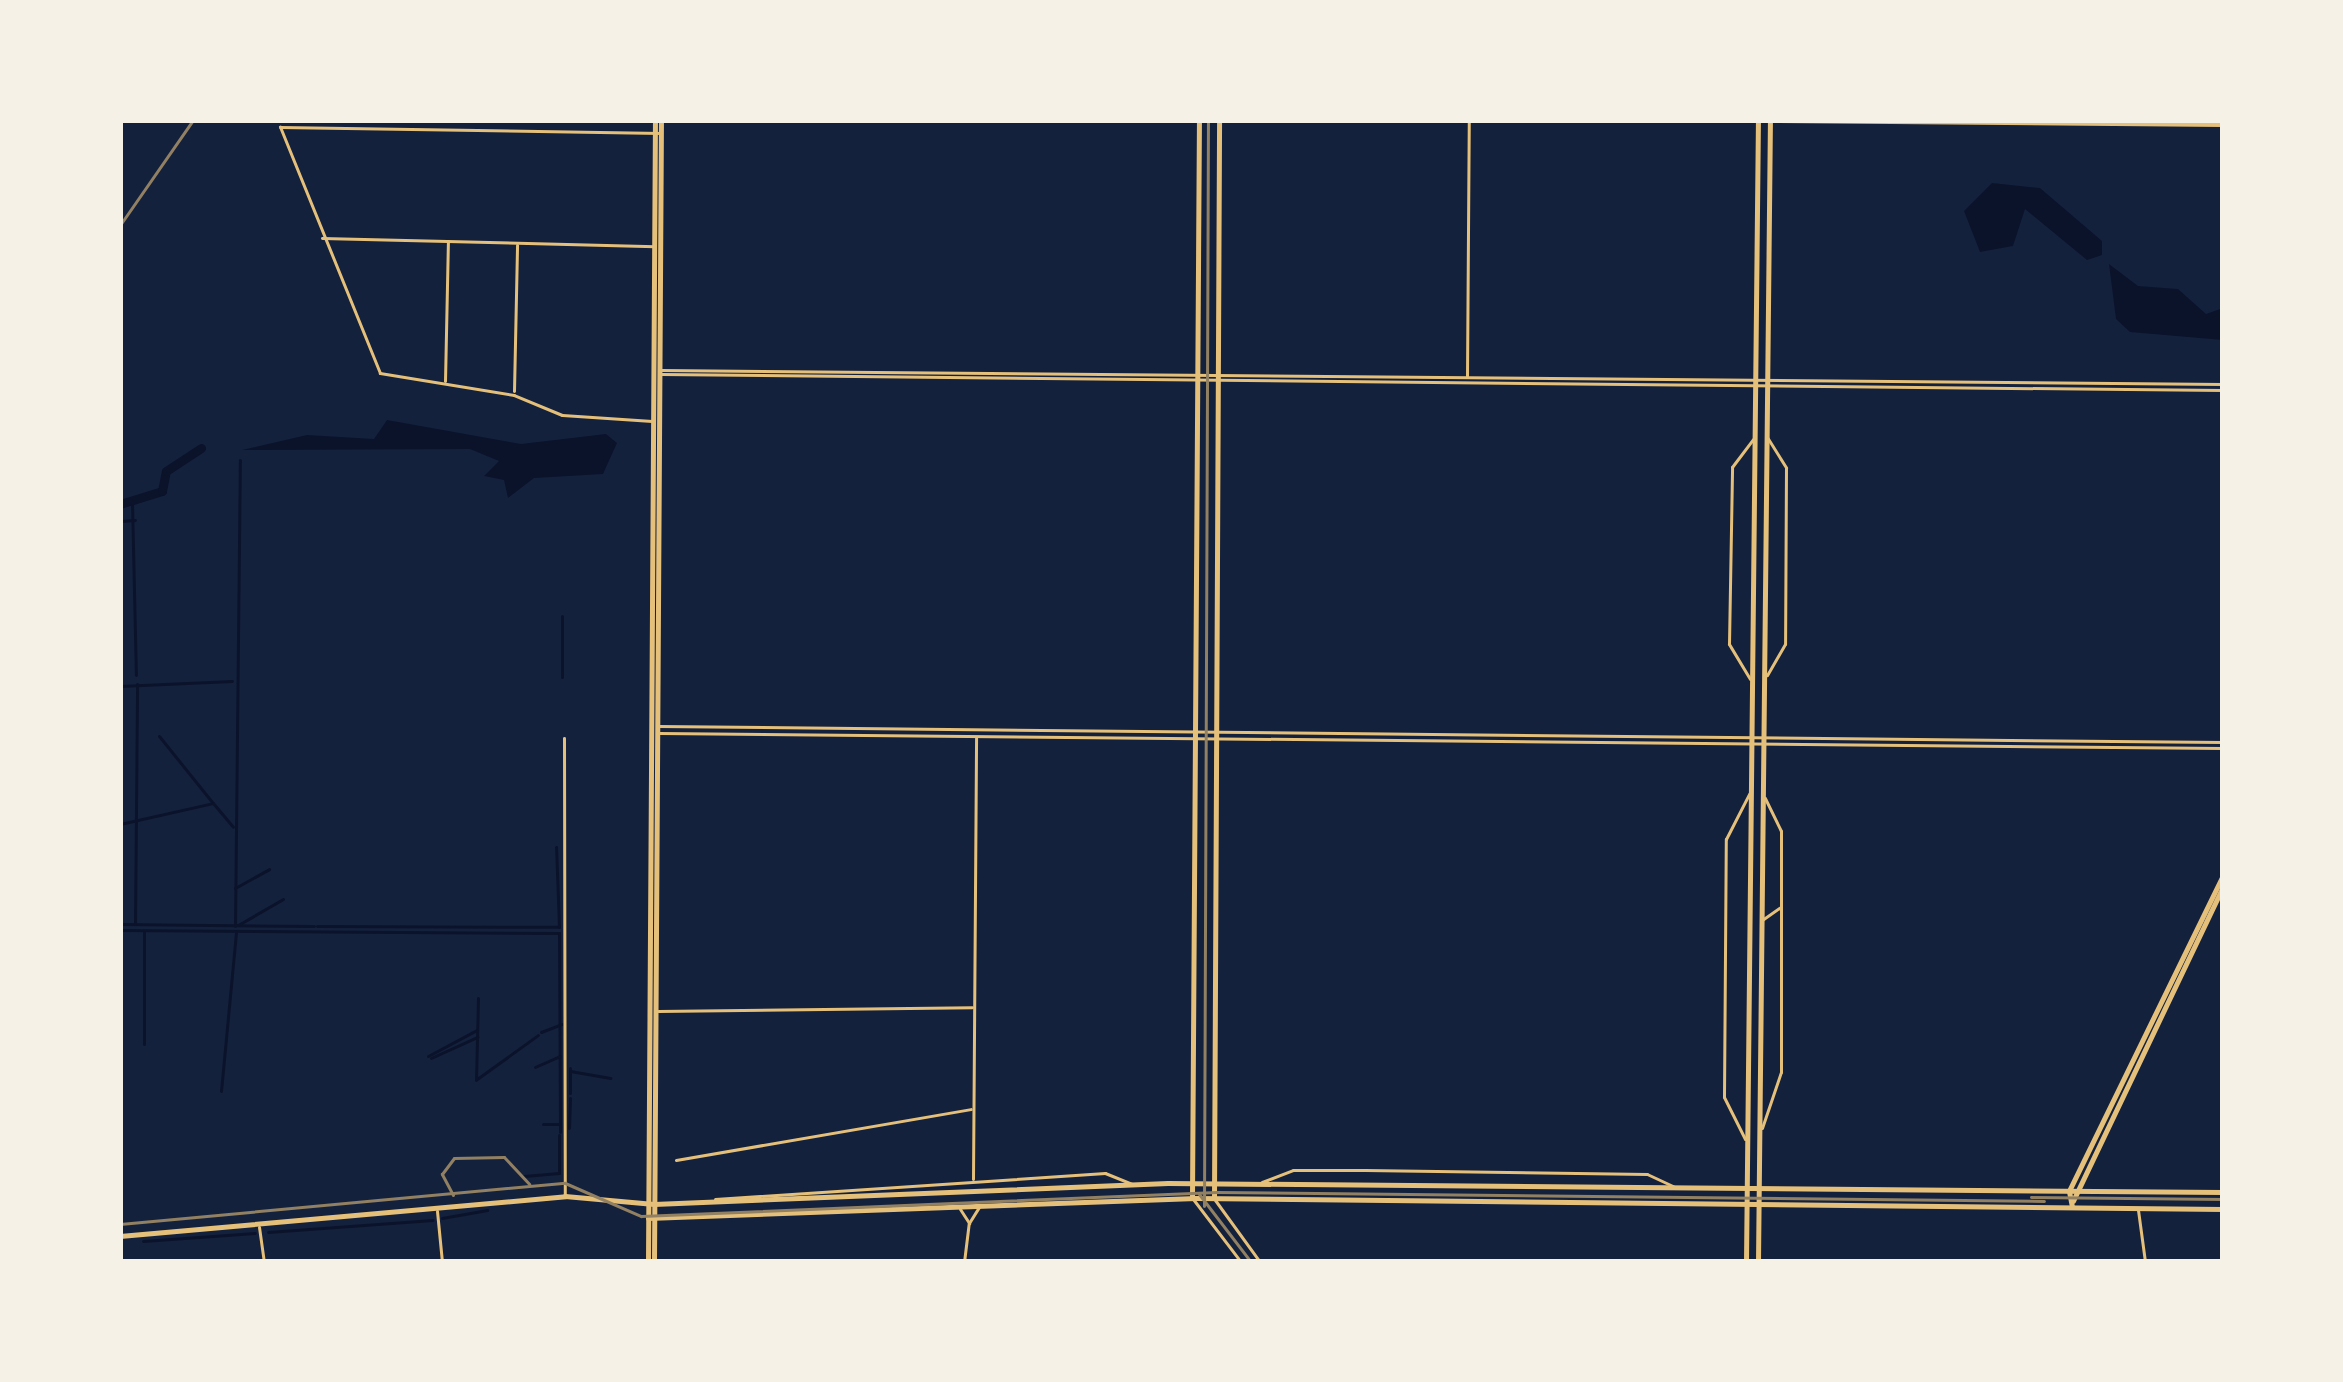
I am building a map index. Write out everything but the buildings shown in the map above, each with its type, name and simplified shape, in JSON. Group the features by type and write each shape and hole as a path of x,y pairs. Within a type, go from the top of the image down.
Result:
{"main road":[{"path":"651,1262 658,120"},
{"path":"1192,1198 1198,120"},
{"path":"1214,1198 1208,1183 1220,120"},
{"path":"1746,1262 1758,120"},
{"path":"1758,1262 1769,120 2223,124"},
{"path":"655,730 653,421 658,372"},
{"path":"2072,1207 2072,1191 2223,874"},
{"path":"2072,1191 2223,887"},
{"path":"120,1236 566,1196 651,1204 1134,1184 2223,1192"},
{"path":"651,1220 1192,1198 2223,1209"}],"street":[{"path":"1467,380 1469,120"},
{"path":"653,421 562,415 514,395 380,374 320,238 280,127 658,133"},
{"path":"320,238 657,246"},
{"path":"445,383 448,242"},
{"path":"514,395 518,243"},
{"path":"658,372 2223,387"},
{"path":"1763,681 1785,644 1786,468 1765,435"},
{"path":"1751,681 1731,649 1730,611 1732,462 1754,437"},
{"path":"655,730 2223,745"},
{"path":"973,1179 976,733"},
{"path":"564,738 566,1196"},
{"path":"1747,1142 1724,1097 1726,861 1730,824 1750,792"},
{"path":"1759,1135 1780,1092 1781,831 1762,793"},
{"path":"1761,921 1781,906"},
{"path":"652,1011 974,1007"},
{"path":"676,1160 973,1109"},
{"path":"1261,1183 1293,1170 1421,1171 1647,1174 1675,1187"},
{"path":"711,1202 731,1190 1105,1173 1134,1184"},
{"path":"1192,1198 1241,1262"},
{"path":"1214,1198 1260,1262"},
{"path":"964,1262 969,1223 980,1207"},
{"path":"959,1208 969,1223"},
{"path":"2138,1208 2145,1262"},
{"path":"437,1209 442,1262"},
{"path":"259,1227 263,1262"}],"water":[{"path":"1992,183 2040,188 2102,241 2102,255 2087,260 2025,209 2013,246 1980,252 1964,211"},
{"path":"2109,264 2138,286 2178,289 2206,314 2223,308 2223,340 2130,332 2116,319"},
{"path":"387,420 521,444 606,434 617,443 603,474 534,478 508,498 504,480 484,476 499,461 470,449 242,450 307,435 374,439"}],"waterway":[{"path":"120,121 173,120"},
{"path":"120,504 162,491 166,471 201,448"},
{"path":"235,926 240,460"},
{"path":"132,503 136,675"},
{"path":"120,521 135,520"},
{"path":"562,616 562,677"},
{"path":"120,686 232,681"},
{"path":"135,924 137,684"},
{"path":"159,736 212,802"},
{"path":"120,824 213,803 233,827"},
{"path":"317,926 559,927 556,847"},
{"path":"235,888 269,869"},
{"path":"238,925 283,899"},
{"path":"120,924 314,926"},
{"path":"120,930 559,933 560,1132"},
{"path":"144,932 144,1044"},
{"path":"221,1091 236,932"},
{"path":"476,1080 478,998"},
{"path":"541,1032 562,1024"},
{"path":"428,1056 477,1030"},
{"path":"477,1079 538,1035"},
{"path":"431,1058 477,1037"},
{"path":"535,1067 560,1056"},
{"path":"570,1068 570,1093"},
{"path":"570,1071 610,1078"},
{"path":"569,1128 570,1098"},
{"path":"543,1124 559,1124"},
{"path":"524,1176 559,1173 559,1135"},
{"path":"442,1218 487,1210"},
{"path":"268,1232 433,1220"},
{"path":"143,1241 255,1233"}],"tram line":[{"path":"1204,1206 1208,120"},
{"path":"453,1195 442,1174 454,1158 504,1157 529,1184"},
{"path":"120,1224 565,1183 641,1216 1217,1192 2044,1201"},
{"path":"1199,1194 1251,1262"},
{"path":"2031,1197 2223,1199"}],"railway":[{"path":"120,225 193,120"}]}
